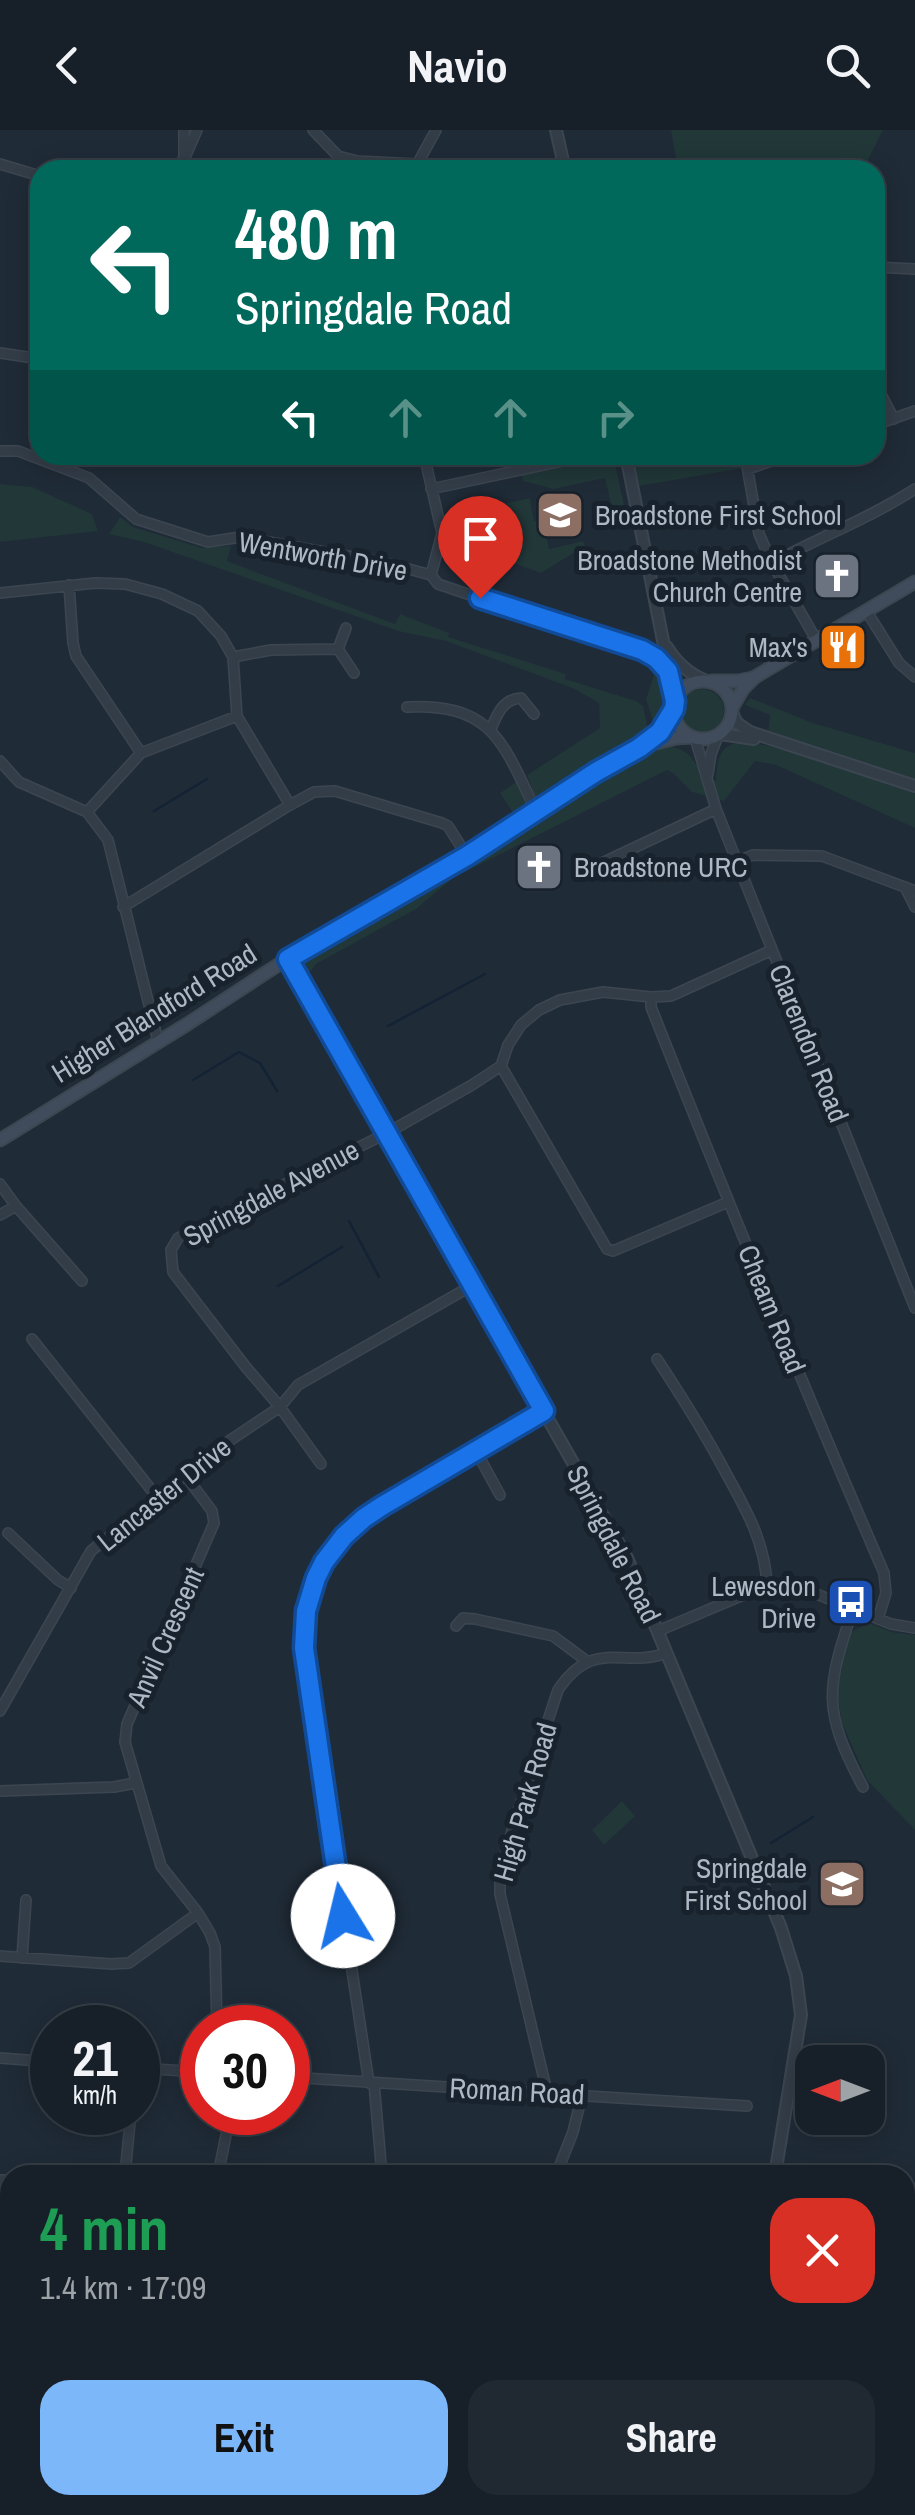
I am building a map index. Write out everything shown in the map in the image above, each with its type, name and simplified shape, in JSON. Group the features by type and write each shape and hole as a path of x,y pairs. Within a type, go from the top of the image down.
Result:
{"main road":[{"path":"756,677 686,686 674,705 678,725 694,738 703,740 719,735 727,727 739,694 756,677 915,582"},
{"path":"706,681 721,686 732,710"},
{"name":"Higher Blandford Road","path":"2,1136 639,748 660,732 674,705"},
{"name":"Higher Blandford Road","path":"639,748 694,738"}],"street":[{"path":"184,130 184,158"},
{"path":"184,158 197,130"},
{"path":"313,130 340,160"},
{"path":"420,160 436,130"},
{"path":"556,130 563,160"},
{"path":"338,156 353,160"},
{"path":"0,164 30,173"},
{"path":"885,268 915,269"},
{"path":"0,352 30,357"},
{"path":"885,402 894,419"},
{"path":"885,422 915,411"},
{"name":"Wentworth Drive","path":"0,450 30,456"},
{"name":"Wentworth Drive","path":"55,465 89,478 136,519 198,540 220,542 242,537 431,575 438,584 642,650 668,671"},
{"path":"426,465 442,533 431,575"},
{"path":"431,488 542,465"},
{"path":"628,465 674,705"},
{"path":"747,465 760,534 772,563 817,641"},
{"path":"748,469 760,465"},
{"path":"772,563 915,489"},
{"path":"0,593 69,585 125,584 198,611 221,636 233,658 237,716 290,806"},
{"path":"69,585 76,656 141,754"},
{"path":"866,612 899,663 915,676"},
{"path":"338,649 346,628"},
{"path":"663,637 676,660 692,675 706,681"},
{"path":"233,658 271,650 338,649"},
{"path":"338,649 354,673"},
{"path":"490,729 504,705 516,698 521,698 534,714"},
{"path":"406,707 447,709 476,719 490,729 505,747 536,811"},
{"path":"732,710 742,728 915,786"},
{"path":"87,812 141,754 237,716"},
{"path":"719,735 780,743"},
{"name":"Clarendon Road","path":"708,777 719,735"},
{"name":"Clarendon Road","path":"694,738 716,809 915,1308"},
{"path":"1,765 20,782 87,812 108,840 158,1041"},
{"path":"123,907 314,792 335,791 442,823 467,856"},
{"path":"585,871 716,809"},
{"path":"738,861 753,854 822,856 910,889 915,907"},
{"path":"387,1133 501,1066 521,1025 560,1000 603,992 651,998 671,996 772,950"},
{"name":"Springdale Road","path":"288,959 627,1558 781,1928 799,1990 801,2016 776,2165"},
{"name":"Cheam Road","path":"651,998 651,1007 728,1202 884,1573 886,1593 878,1619"},
{"path":"501,1066 607,1249 614,1251 728,1202"},
{"name":"Springdale Avenue","path":"320,1464 173,1272 170,1250 178,1238 387,1133"},
{"path":"0,1184 82,1280"},
{"path":"0,1216 16,1206"},
{"path":"280,1407 298,1385 473,1285"},
{"path":"32,1339 157,1497"},
{"path":"657,1359 702,1428 752,1521 766,1565 767,1586"},
{"name":"Lancaster Drive","path":"2,1704 91,1551 223,1445 280,1407"},
{"path":"381,2165 307,1673 306,1611 324,1562 354,1527 382,1506 544,1411"},
{"path":"476,1451 500,1495"},
{"name":"Anvil Crescent","path":"185,1475 212,1511 214,1523 127,1724 124,1742 161,1866 210,1933 216,1956 217,2005"},
{"path":"8,1533 70,1588"},
{"path":"658,1631 767,1586 809,1591 878,1619 915,1628"},
{"path":"853,1609 836,1662 832,1699 834,1722 843,1748 863,1787"},
{"path":"456,1626 463,1618 475,1618 552,1636 588,1662 602,1656 645,1659 667,1653"},
{"name":"High Park Road","path":"547,2092 499,1886 514,1822 558,1690 570,1674 588,1662"},
{"path":"0,1791 135,1783"},
{"path":"22,1958 26,1900"},
{"path":"0,1956 129,1963 198,1913"},
{"path":"0,2058 30,2060"},
{"name":"Roman Road","path":"310,2079 747,2106"},
{"path":"560,2165 574,2132 582,2095"},
{"path":"126,2165 129,2135"},
{"path":"220,2165 226,2136"}],"green space":[{"path":"671,130 883,130 868,160 676,160"},
{"path":"557,465 615,465 626,514 614,516 605,478 554,489 523,481 521,473"},
{"path":"635,465 743,465 743,468 639,486"},
{"path":"0,484 32,487 92,514 98,531 0,542"},
{"path":"530,498 534,521 543,520 549,549 583,541 585,546 541,573 450,540 451,527 505,515 504,504"},
{"path":"120,517 133,527 202,548 231,546 227,561 395,624 400,614 449,633 448,637 566,674 565,679 636,701 643,706 648,730 659,744 689,755 705,782 716,781 719,758 730,745 772,747 915,793 915,828 776,765 755,761 724,801 692,792 667,770 453,878 416,909 316,964 306,977 298,966 306,953 521,825 500,793 516,782 522,791 532,788 527,775 600,728 599,703 575,689 446,641 398,631 144,542 109,534"},
{"path":"657,666 664,696 654,725 646,699"},
{"path":"702,689 718,695 724,711 718,727 702,733 686,727 680,711 686,695"},
{"path":"750,698 813,723 915,753 915,781 768,734 770,715 745,705"},
{"path":"869,1623 915,1635 915,1830 867,1780 842,1723 837,1691 849,1633"},
{"path":"622,1801 635,1816 604,1845 592,1830"}],"waterway":[{"path":"154,811 207,779"},
{"path":"388,1026 485,974"},
{"path":"193,1080 239,1052 260,1063 277,1091"},
{"path":"349,1221 379,1277"},
{"path":"278,1286 342,1247"},
{"path":"771,1843 813,1817"}],"place":[{"name":"Broadstone First School","path":"560,515"},
{"name":"Broadstone Methodist Church Centre","path":"837,576"},
{"name":"Max's","path":"843,647"},
{"name":"Broadstone URC","path":"539,867"},
{"name":"Lewesdon Drive","path":"851,1602"},
{"name":"Springdale First School","path":"842,1884"}],"route":[{"path":"343,1916 304,1648 306,1611 316,1578 344,1536 364,1518 544,1411 288,959 467,856 639,748 660,732 675,701 668,671 642,650 480,598"}]}
